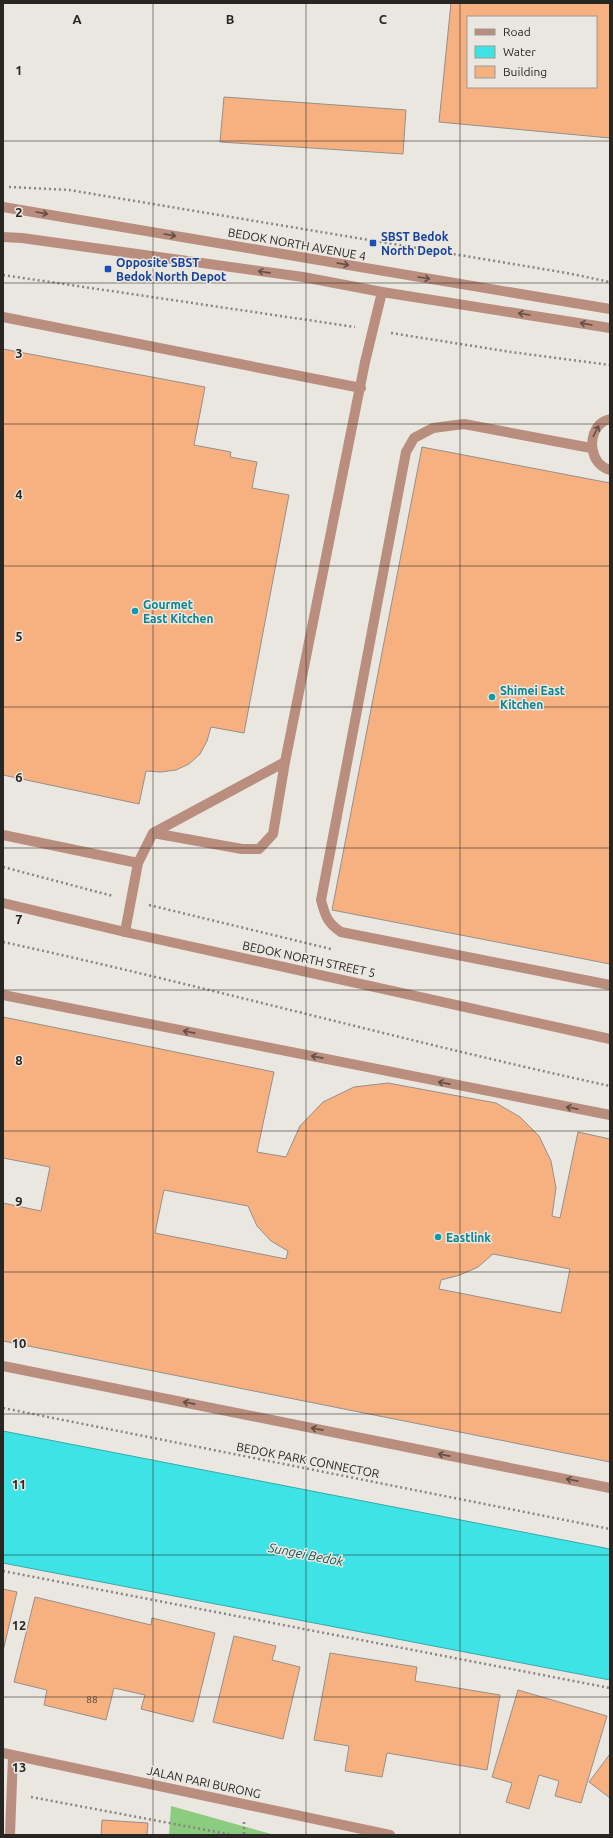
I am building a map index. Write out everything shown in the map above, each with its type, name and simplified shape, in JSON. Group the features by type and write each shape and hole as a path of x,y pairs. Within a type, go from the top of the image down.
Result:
{"street":[{"name":"BEDOK NORTH AVENUE 4","path":"3,207 610,309"},
{"path":"3,237 22,238 303,277 382,292 610,328"},
{"path":"153,833 242,849 259,849 273,834 285,762 365,362 382,292"},
{"path":"3,316 361,388"},
{"path":"610,419 600,424 593,435 592,448 596,460 606,469 610,470"},
{"path":"592,448 464,424 433,428 414,438 406,452 321,900 326,918 332,926 341,932 610,985"},
{"path":"125,932 138,863 153,833 285,762"},
{"path":"3,835 138,863"},
{"name":"BEDOK NORTH STREET 5","path":"3,904 610,1039"},
{"path":"3,995 610,1115"},
{"path":"3,1366 610,1488"},
{"name":"JALAN PARI BURONG","path":"10,1835 12,1793 8,1754 390,1835"}],"path":[{"path":"3,187 69,190 567,273 610,282"},
{"path":"3,275 511,352 610,365"},
{"path":"3,867 336,950"},
{"path":"3,942 117,967 536,1070 610,1086"},
{"name":"BEDOK PARK CONNECTOR","path":"3,1408 610,1529"},
{"path":"3,1570 610,1688"},
{"path":"12,1793 232,1835"}],"green space":[{"path":"171,1806 275,1835 169,1835"}],"water":[{"name":"Sungei Bedok","path":"3,1431 610,1549 610,1680 3,1563"}],"building":[{"path":"451,3 610,3 610,138 439,122"},
{"path":"224,97 406,110 403,154 220,142"},
{"name":"Gourmet East Kitchen","path":"3,349 205,387 194,445 231,452 230,457 257,462 252,488 289,495 244,733 211,727 207,741 200,754 189,764 176,770 161,772 146,771 139,804 3,775"},
{"name":"Shimei East Kitchen","path":"422,447 610,483 610,964 332,910"},
{"name":"Eastlink","path":"3,1017 274,1072 257,1152 286,1157 300,1126 323,1102 354,1087 388,1083 496,1103 520,1117 539,1136 551,1161 556,1188 552,1216 560,1218 578,1132 610,1139 610,1462 3,1341 3,1203 41,1211 50,1167 3,1158","holes":["164,1190 248,1206 257,1226 271,1241 288,1251 286,1259 155,1233","493,1254 570,1269 561,1313 439,1289 441,1280 460,1275 478,1267"]},
{"path":"3,1589 17,1592 3,1651"},
{"path":"35,1597 151,1625 152,1618 215,1633 193,1722 141,1709 145,1695 114,1688 106,1720 44,1705 47,1690 14,1682"},
{"path":"234,1636 276,1646 272,1660 300,1667 283,1739 213,1722"},
{"path":"330,1653 417,1667 415,1681 500,1695 487,1770 387,1753 382,1777 345,1771 349,1746 314,1740"},
{"path":"518,1690 607,1716 581,1803 555,1796 559,1781 539,1775 529,1809 506,1802 512,1783 492,1777"},
{"path":"610,1754 610,1798 589,1782"},
{"path":"102,1820 148,1823 147,1835 101,1835"}],"place":[{"name":"SBST Bedok North Depot","path":"373,243"},
{"name":"Opposite SBST Bedok North Depot","path":"108,269"},
{"name":"Gourmet East Kitchen","path":"135,611"},
{"name":"Shimei East Kitchen","path":"492,697"},
{"name":"Eastlink","path":"438,1237"}]}
